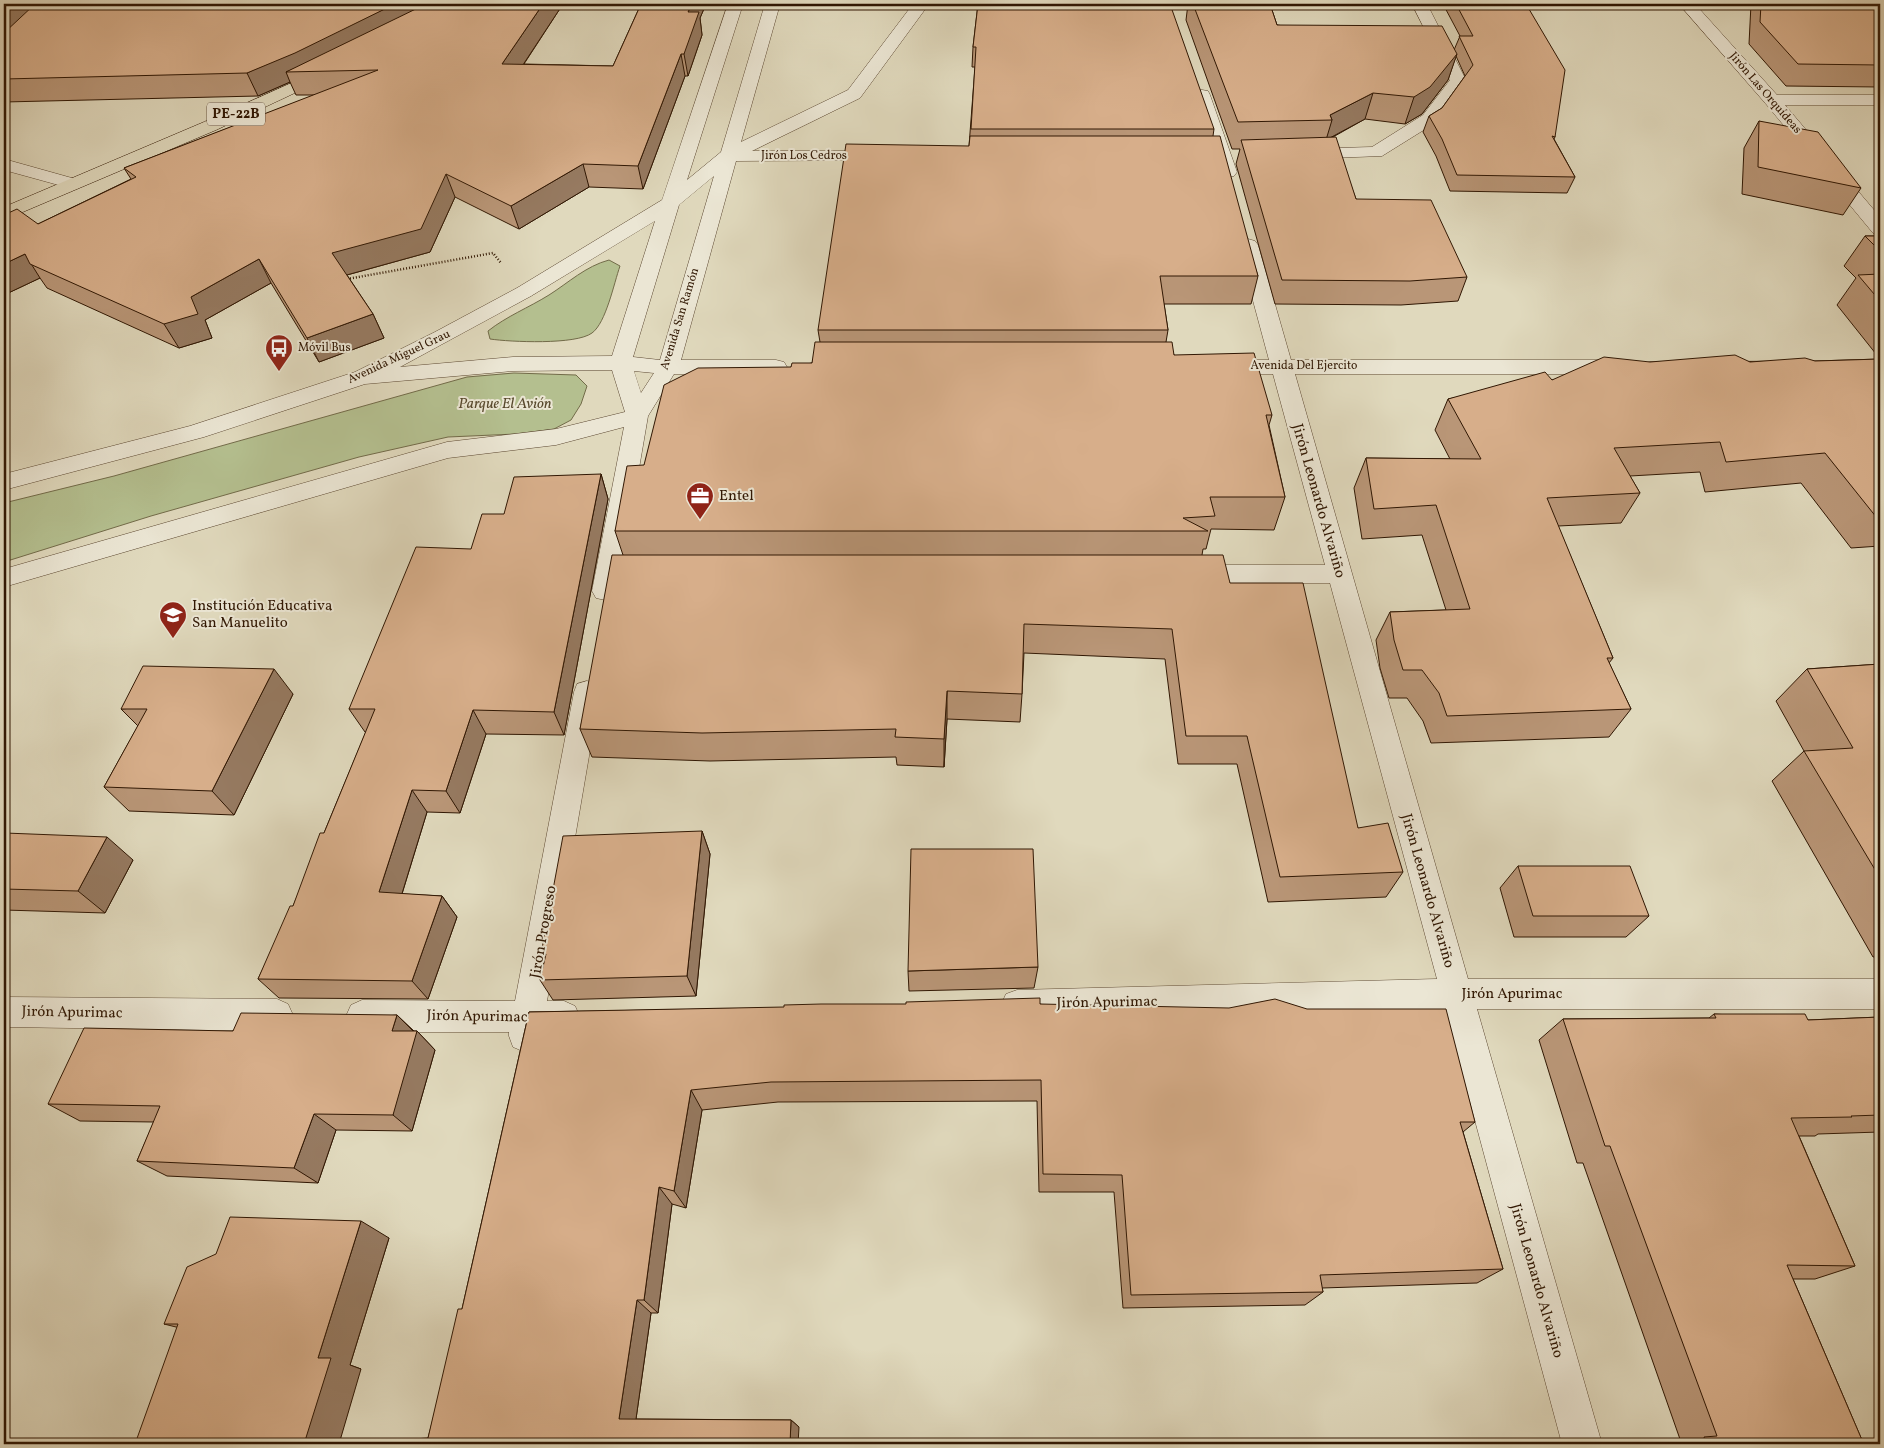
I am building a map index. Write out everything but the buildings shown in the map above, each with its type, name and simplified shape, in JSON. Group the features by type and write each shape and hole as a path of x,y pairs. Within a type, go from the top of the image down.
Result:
{"highway":[{"name":"PE-22B","path":"4,214 210,126 338,67"}],"street":[{"path":"600,622 618,574 637,416 621,362 670,203 735,4"},
{"name":"Avenida San Ramón","path":"637,416 668,367 772,4"},
{"name":"Avenida Miguel Grau","path":"4,482 196,432 363,377 524,292 607,243 670,203 727,156 854,94 921,4"},
{"path":"1290,155 1376,152 1428,119 1458,80 1420,4"},
{"name":"Jirón Las Orquídeas","path":"1687,4 1772,100 1880,229"},
{"path":"1195,76 1224,157 1232,186"},
{"path":"1772,100 1880,100"},
{"name":"Jirón Los Cedros","path":"727,156 896,156"},
{"path":"1204,157 1243,156"},
{"path":"4,164 73,184"},
{"name":"Jirón Leonardo Alvariño","path":"1242,224 1280,366 1582,1444"},
{"path":"363,377 513,364 621,362 668,367 796,367"},
{"name":"Avenida Del Ejercito","path":"1201,367 1640,366"},
{"path":"4,578 447,450 556,437 637,416"},
{"path":"1171,574 1339,574"},
{"name":"Jirón Progreso","path":"518,1067 529,1018 593,661"},
{"name":"Jirón Apurimac","path":"987,1006 1456,994 1880,994"},
{"name":"Jirón Apurimac","path":"4,1012 529,1018 589,1017"}],"path":[{"path":"341,280 492,252 524,292"}],"green space":[{"path":"609,260 620,266 605,312 597,328 592,333 584,337 558,341 527,342 490,339 488,331 510,316 549,295 585,271"},
{"name":"Parque El Avión","path":"514,373 576,375 587,386 581,404 571,420 554,429 516,434 448,437 359,457 151,516 4,562 4,503 114,476 467,377"}],"place":[{"name":"Móvil Bus","path":"279,372"},
{"name":"Entel","path":"700,520"},
{"name":"Institución Educativa San Manuelito","path":"173,639"}]}
